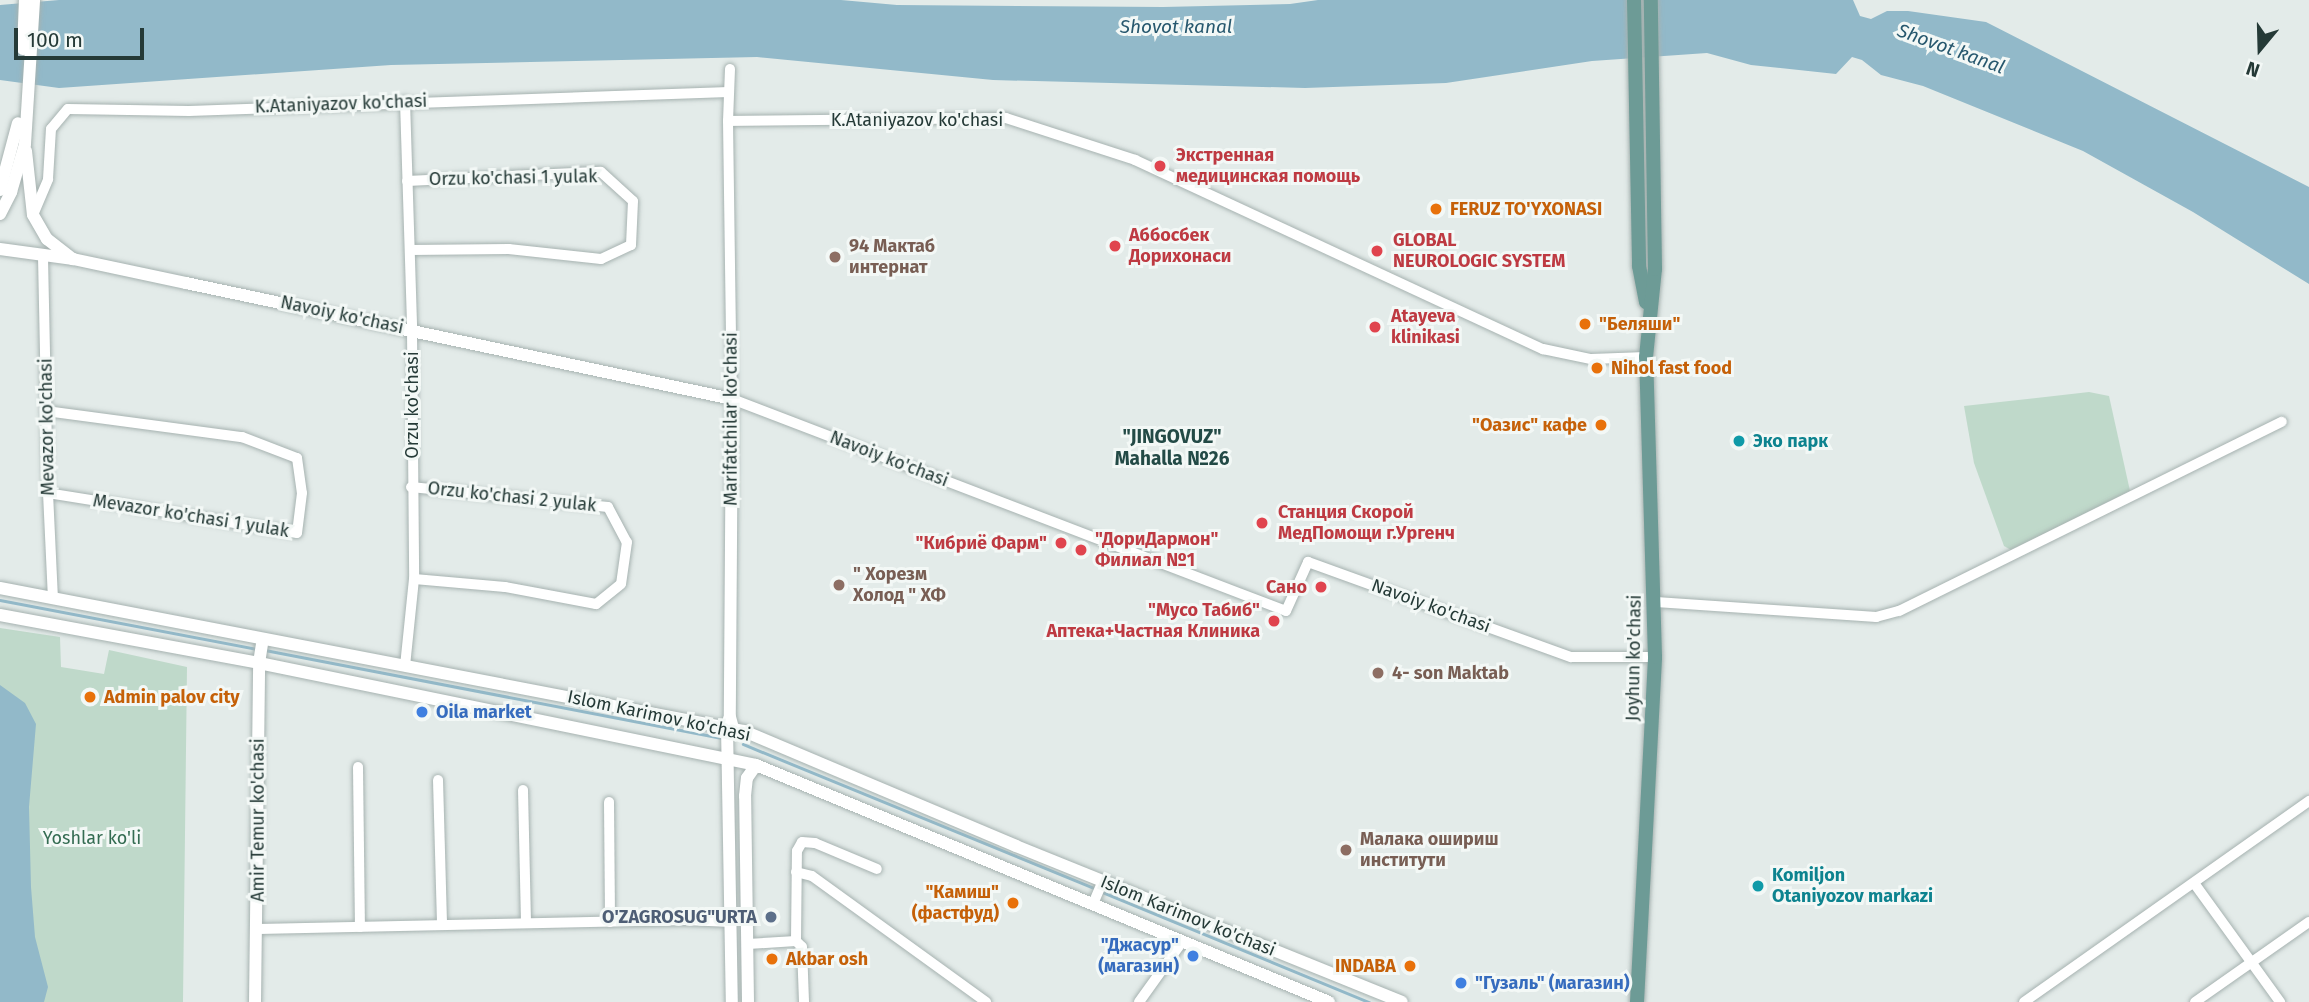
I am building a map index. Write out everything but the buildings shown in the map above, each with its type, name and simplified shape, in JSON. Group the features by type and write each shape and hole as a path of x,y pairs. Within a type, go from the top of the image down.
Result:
{"main road":[{"path":"1634,0 1636,62 1644,135"},
{"path":"1644,135 1653,65 1651,0"},
{"path":"0,214 11,192 21,141 26,95 29,1"},
{"name":"Joyhun ko'chasi","path":"1637,1002 1656,602 1646,357 1648,314 1655,269 1644,135"},
{"path":"0,190 21,141"},
{"path":"21,141 33,215 47,239 73,260"},
{"name":"Navoiy ko'chasi","path":"0,249 73,260 732,399"},
{"name":"Marifatchilar ko'chasi","path":"732,399 728,757 732,1002"},
{"name":"Islom Karimov ko'chasi","path":"0,588 405,666 730,724 1102,881 1402,1002"},
{"name":"Islom Karimov ko'chasi","path":"0,615 259,663 728,757 756,765 1329,1002"},
{"name":"Amir Temur ko'chasi","path":"255,1002 258,929 259,663 263,639"},
{"path":"748,1002 745,796 747,778 756,765"}],"street":[{"name":"Marifatchilar ko'chasi","path":"730,69 727,121 732,399"},
{"name":"K.Ataniyazov ko'chasi","path":"33,215 48,179 51,129 68,109 189,111 405,101 729,92"},
{"name":"Orzu ko'chasi","path":"405,101 412,330 411,487 414,579 405,666"},
{"name":"K.Ataniyazov ko'chasi","path":"727,121 1006,118 1135,160 1543,349 1591,359 1646,357"},
{"name":"Orzu ko'chasi 1 yulak","path":"407,181 601,172 634,201 631,245 601,259 509,249 410,250"},
{"name":"Mevazor ko'chasi","path":"43,257 53,598"},
{"name":"Navoiy ko'chasi","path":"732,399 1286,611 1308,562 1571,657 1655,656"},
{"name":"Mevazor ko'chasi 1 yulak","path":"46,411 242,437 297,458 302,493 297,533 48,493"},
{"path":"1656,602 1876,617 1899,611 2282,422"},
{"name":"Orzu ko'chasi 2 yulak","path":"411,487 608,507 627,542 621,584 596,604 505,587 414,579"},
{"path":"358,767 360,927"},
{"path":"438,779 442,925"},
{"path":"523,790 526,923"},
{"path":"2024,1002 2309,801"},
{"path":"609,802 610,922"},
{"path":"804,1002 802,947 796,941 797,851 802,842 815,843 877,869"},
{"path":"796,872 812,876 986,1002"},
{"path":"1093,904 1102,881"},
{"path":"2194,883 2280,1002"},
{"path":"258,929 732,922"},
{"path":"2195,1002 2309,922"},
{"path":"748,944 796,941"},
{"path":"1139,1002 1182,942"}],"green space":[{"path":"2089,392 2109,396 2130,491 2011,550 2004,546 1974,463 1964,406"},
{"name":"Yoshlar ko'li","path":"0,628 60,637 61,667 104,674 109,650 187,667 183,1002 0,1002"}],"water":[{"name":"Shovot kanal","path":"59,0 841,0 897,5 1163,7 1290,4 1318,0 1853,0 1860,16 1871,19 1887,11 1908,11 1986,22 2309,187 2309,284 2193,212 2083,151 1923,86 1881,75 1862,60 1852,57 1836,74 1751,65 1707,53 1592,61 1446,83 1305,88 993,80 757,57 391,65 59,88 0,80 0,5"},
{"path":"0,685 25,703 36,724 29,807 31,887 35,937 48,987 44,1002 0,1002"}],"waterway":[{"path":"0,600 258,649"},
{"path":"265,650 722,738"},
{"path":"743,744 1096,889"},
{"path":"1102,892 1369,1002"}],"place":[{"name":"Экстренная медицинская помощь","path":"1160,166"},
{"name":"FERUZ TO'YXONASI","path":"1436,209"},
{"name":"Аббосбек Дорихонаси","path":"1115,246"},
{"name":"GLOBAL NEUROLOGIC SYSTEM","path":"1377,251"},
{"name":"94 Мактаб интернат","path":"835,257"},
{"name":"\"Беляши\"","path":"1585,324"},
{"name":"Atayeva klinikasi","path":"1375,327"},
{"name":"Nihol fast food","path":"1597,368"},
{"name":"\"Оазис\" кафе","path":"1601,425"},
{"name":"Эко парк","path":"1739,441"},
{"name":"Станция Скорой МедПомощи г.Ургенч","path":"1262,523"},
{"name":"\"Кибриё Фарм\"","path":"1061,543"},
{"name":"\"ДориДармон\" Филиал №1","path":"1081,550"},
{"name":"\" Хорезм Холод \" ХФ","path":"839,585"},
{"name":"Сано","path":"1321,587"},
{"name":"\"Мусо Табиб\" Аптека+Частная Клиника","path":"1274,621"},
{"name":"4- son Maktab","path":"1378,673"},
{"name":"Admin palov city","path":"90,697"},
{"name":"Oila market","path":"422,712"},
{"name":"Малака ошириш институти","path":"1346,850"},
{"name":"Komiljon Otaniyozov markazi","path":"1758,886"},
{"name":"\"Камиш\" (фастфуд)","path":"1013,903"},
{"name":"O'ZAGROSUG\"URTA","path":"771,917"},
{"name":"\"Джасур\" (магазин)","path":"1193,956"},
{"name":"Akbar osh","path":"772,959"},
{"name":"INDABA","path":"1410,966"},
{"name":"\"Гузаль\" (магазин)","path":"1461,983"}],"district":[{"name":"\"JINGOVUZ\" Mahalla №26","path":"1172,448"}]}
